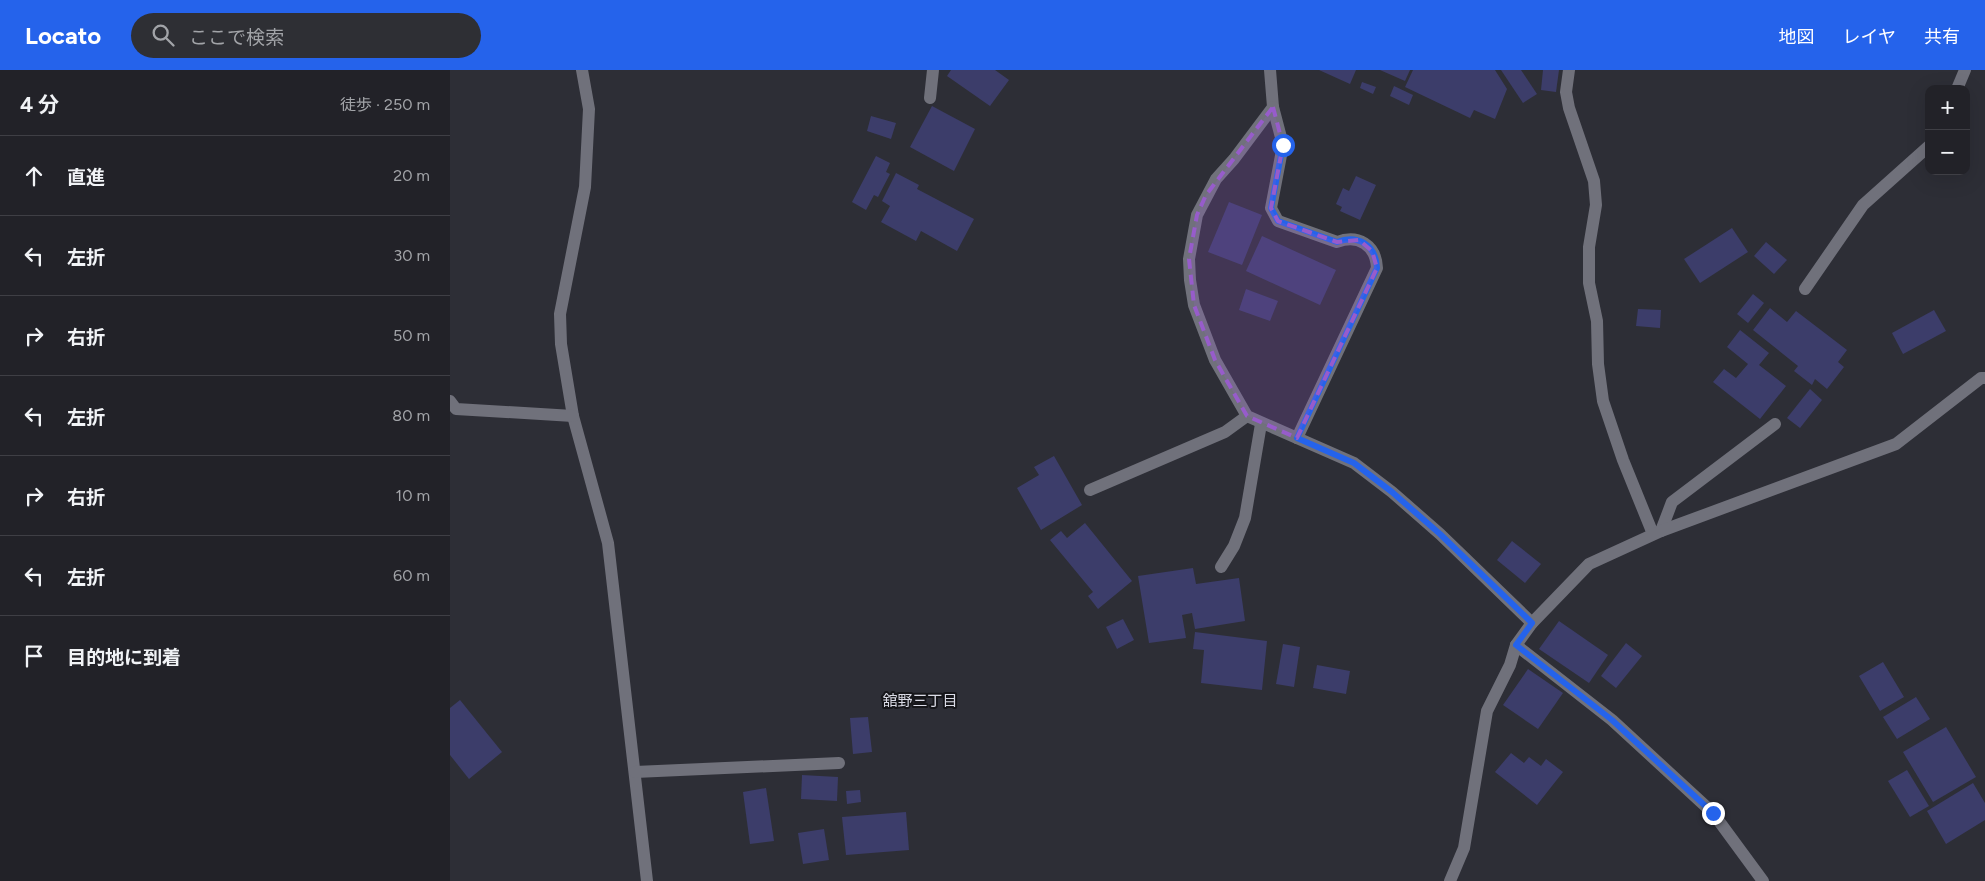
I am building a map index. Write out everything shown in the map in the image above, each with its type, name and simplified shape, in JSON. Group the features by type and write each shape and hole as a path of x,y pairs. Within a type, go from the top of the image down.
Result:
{"street":[{"path":"582,70 588,109 585,187 560,314 561,344 573,416 608,543 647,881"},
{"path":"930,98 933,70"},
{"path":"1270,70 1274,107 1283,145 1271,208 1278,221 1337,242 1345,239 1359,240 1366,243 1377,259 1377,268 1297,438"},
{"path":"1568,70 1566,92 1569,108 1594,181 1596,205 1589,247 1589,283 1597,321 1598,364 1603,401 1623,460 1657,532"},
{"path":"1959,85 1966,70"},
{"path":"1274,107 1216,179 1197,214 1189,259 1194,305 1215,360 1247,416 1354,463 1392,492 1440,534 1532,623"},
{"path":"1805,289 1863,205 1925,150"},
{"path":"1450,881 1464,848 1487,711 1510,665 1516,645 1532,623 1589,564 1657,532 1896,444 1981,378 1985,378"},
{"path":"452,410 573,416"},
{"path":"1090,490 1225,432 1247,416"},
{"path":"1221,567 1234,546 1245,518 1262,424"},
{"path":"1657,532 1672,502 1775,424"},
{"path":"1516,645 1612,720 1713,813 1763,881"},
{"path":"635,772 839,763"}],"highlighted area":[{"path":"1273,107 1283,145 1271,208 1278,221 1337,242 1359,240 1372,251 1377,268 1297,438 1247,416 1215,360 1194,305 1189,259 1197,215 1206,195"}],"building":[{"path":"951,70 995,70 1009,80 990,106 947,76"},
{"path":"1319,70 1356,70 1350,84"},
{"path":"1380,70 1410,70 1405,81"},
{"path":"1413,70 1495,70 1507,89 1495,119 1474,110 1470,118 1405,87"},
{"path":"1501,70 1521,70 1537,94 1523,103"},
{"path":"1543,70 1559,70 1556,92 1541,90"},
{"path":"1362,82 1376,87 1373,94 1360,88"},
{"path":"1394,86 1413,95 1409,105 1390,96"},
{"path":"932,106 975,129 954,171 910,147"},
{"path":"871,116 896,123 891,139 867,131"},
{"path":"876,156 890,163 886,172 890,174 878,197 874,195 866,210 852,202"},
{"path":"896,173 919,185 917,189 974,219 957,251 921,231 916,241 881,222 890,206 882,201"},
{"path":"1356,176 1376,185 1360,220 1340,211 1342,207 1336,204 1343,188 1349,191"},
{"path":"1229,202 1262,215 1242,265 1208,252"},
{"path":"1732,228 1748,252 1700,283 1684,259"},
{"path":"1262,236 1336,270 1320,305 1246,271"},
{"path":"1766,242 1787,260 1774,274 1754,256"},
{"path":"1246,289 1278,301 1270,321 1239,310"},
{"path":"1753,294 1764,303 1748,323 1737,314"},
{"path":"1770,308 1787,322 1796,311 1847,350 1838,362 1844,367 1827,389 1815,379 1812,385 1794,371 1798,366 1753,330"},
{"path":"1638,309 1661,310 1660,328 1636,326"},
{"path":"1934,310 1946,331 1903,354 1892,333"},
{"path":"1740,330 1769,353 1759,365 1786,386 1760,419 1713,382 1724,369 1736,378 1748,364 1727,347"},
{"path":"1810,389 1822,400 1800,428 1787,418"},
{"path":"1054,456 1082,505 1041,530 1017,488 1039,475 1034,467"},
{"path":"1085,523 1132,581 1098,609 1088,596 1093,592 1050,540 1061,531 1067,538"},
{"path":"1512,541 1541,564 1525,583 1497,560"},
{"path":"1193,568 1196,584 1239,578 1245,621 1195,629 1192,613 1182,615 1186,638 1149,643 1138,576"},
{"path":"1123,619 1134,640 1117,649 1106,627"},
{"path":"1559,621 1608,655 1589,683 1539,649"},
{"path":"1195,632 1267,641 1262,690 1201,683 1204,650 1193,649"},
{"path":"1626,643 1642,656 1616,688 1601,676"},
{"path":"1283,644 1300,647 1294,687 1276,684"},
{"path":"1883,662 1904,697 1880,711 1859,676"},
{"path":"1317,665 1350,671 1346,694 1313,688"},
{"path":"1528,669 1563,693 1538,729 1503,705"},
{"path":"1916,697 1930,719 1897,739 1883,717"},
{"path":"460,700 502,752 469,779 450,755 450,708"},
{"path":"868,717 872,752 853,754 850,718"},
{"path":"1946,727 1976,777 1933,802 1903,752"},
{"path":"1511,753 1524,763 1529,757 1541,766 1546,759 1563,772 1537,805 1495,772"},
{"path":"1907,770 1929,806 1910,817 1888,781"},
{"path":"802,775 838,777 837,801 801,799"},
{"path":"1973,783 1985,803 1985,820 1946,844 1927,811"},
{"path":"766,788 774,841 750,844 743,792"},
{"path":"860,790 861,802 847,804 846,791"},
{"path":"906,812 909,850 846,855 842,817"},
{"path":"824,829 829,860 803,864 798,833"}],"district":[{"name":"舘野三丁目","path":"920,701"}],"route":[{"path":"1283,145 1271,208 1278,221 1337,242 1345,239 1359,240 1366,243 1377,259 1377,268 1297,438 1354,463 1392,492 1440,534 1532,623 1516,645 1612,720 1713,813"}]}
